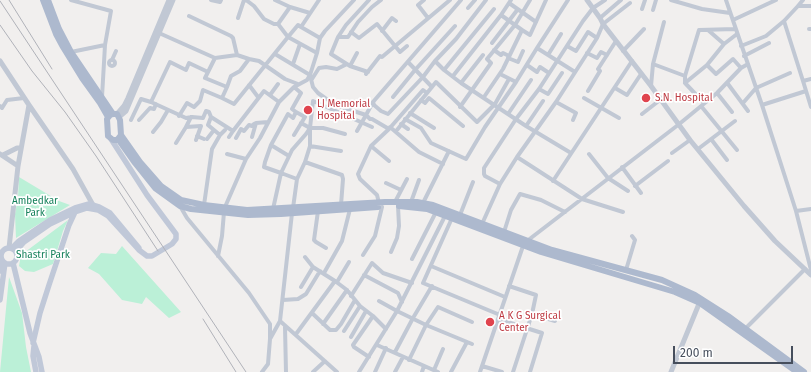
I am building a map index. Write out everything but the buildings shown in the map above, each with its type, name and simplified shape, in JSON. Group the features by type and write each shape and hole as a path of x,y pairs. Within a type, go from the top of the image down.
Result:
{"main road":[{"path":"0,300 3,260 1,253 3,250 13,249 40,231 75,212 87,208 102,212 114,221 139,250 147,256 156,255 174,241 176,234 116,138 114,116 71,52 43,0"},
{"path":"48,0 48,8 56,34 73,64 88,88 100,103 114,116"},
{"path":"114,116 108,136 116,138 161,186 181,200 248,215 341,205 380,205 411,202 433,205 504,232 525,243 662,280 701,301 745,329 804,372"},
{"path":"116,138 155,188 180,206 191,209 273,209 318,211 380,205"},
{"path":"13,249 19,241 50,220 75,208 89,204 105,210 113,216 139,248 139,250"},
{"path":"396,204 436,212 701,301 797,372"},
{"path":"36,372 33,356 40,313 69,225 75,212"},
{"path":"13,249 17,258 13,263"},
{"path":"3,260 13,263"},
{"path":"0,271 3,260"},
{"path":"13,263 42,372"}],"street":[{"path":"71,0 111,11 105,45 102,97"},
{"path":"114,116 124,106 128,98 168,0"},
{"path":"114,116 125,114 173,0"},
{"path":"211,0 220,2 221,0"},
{"path":"238,18 245,0 254,6 264,20 278,24 288,37 317,53"},
{"path":"274,0 290,8 310,13"},
{"path":"301,27 319,0"},
{"path":"369,0 346,25 338,37 331,54 348,65 367,73 380,56 382,56 450,0"},
{"path":"338,37 348,37 358,22 381,0"},
{"path":"424,0 418,5 428,18"},
{"path":"357,131 373,102 461,0"},
{"path":"468,8 475,0"},
{"path":"460,107 491,63 487,59 515,25 530,0"},
{"path":"501,15 530,35 546,0"},
{"path":"397,130 436,82 477,122 496,105 516,82 568,0"},
{"path":"587,0 603,24 690,140 775,241 808,270 811,275"},
{"path":"500,184 485,176 484,168 593,8 605,0"},
{"path":"600,18 621,0"},
{"path":"642,9 645,0"},
{"path":"653,10 656,0"},
{"path":"671,0 702,9 730,13"},
{"path":"732,0 726,1 734,20 735,29 762,105 796,211 808,270"},
{"path":"734,20 776,0"},
{"path":"741,46 766,36 784,21 803,0"},
{"path":"351,1 320,38 311,77 313,87 325,98 342,107 366,115 370,119 390,128 419,152 443,164"},
{"path":"373,102 374,105 381,111 388,114 423,77 435,61 456,40 485,1"},
{"path":"453,76 501,15 509,1 536,22"},
{"path":"482,224 500,184 587,54 597,38 603,24 630,3"},
{"path":"798,6 811,6"},
{"path":"278,24 290,8"},
{"path":"444,70 471,39 494,9"},
{"path":"492,43 518,9"},
{"path":"189,16 231,36 233,38 237,55"},
{"path":"382,31 392,18 396,21"},
{"path":"784,21 811,107"},
{"path":"651,86 653,64 664,22"},
{"path":"351,32 359,38 376,24 400,52 407,46"},
{"path":"180,116 187,103 194,107 200,101 203,90 234,104 298,25 320,38"},
{"path":"393,97 455,26"},
{"path":"623,51 644,29"},
{"path":"735,29 698,30 685,76 685,83 703,104 737,150"},
{"path":"484,97 500,74 522,30"},
{"path":"708,30 724,44"},
{"path":"567,46 576,51 588,32 597,38"},
{"path":"159,33 215,58 237,55 258,61 296,86 301,93 292,110 305,117 294,135"},
{"path":"548,55 561,34"},
{"path":"685,83 707,65 724,44 737,34"},
{"path":"471,39 478,45"},
{"path":"588,91 600,71 598,69 616,41"},
{"path":"744,56 769,43"},
{"path":"293,64 300,44"},
{"path":"71,52 105,45"},
{"path":"537,48 575,72"},
{"path":"494,50 501,55 503,53 518,62 523,51"},
{"path":"104,78 110,65 109,62 112,60 116,51"},
{"path":"587,54 597,58 601,52 607,55"},
{"path":"218,256 225,210 246,159 260,138 279,102 296,86 311,77 319,68 326,67 338,69 348,65 358,53"},
{"path":"275,54 293,64 311,77"},
{"path":"461,83 483,55"},
{"path":"215,58 204,78 227,87"},
{"path":"222,98 231,76 240,71 249,59"},
{"path":"707,65 716,74 733,59 741,68"},
{"path":"0,61 73,169 93,205"},
{"path":"435,61 444,70 472,91 484,97 526,126 571,153"},
{"path":"553,180 632,61"},
{"path":"151,102 170,62 186,70 189,63 208,72"},
{"path":"408,62 432,87"},
{"path":"653,64 685,76"},
{"path":"480,372 525,243 678,125 728,84 741,68 748,64"},
{"path":"527,65 538,72 540,66 549,73"},
{"path":"539,89 548,94 562,72"},
{"path":"742,103 756,88 790,72"},
{"path":"500,74 516,82"},
{"path":"615,88 627,95 641,74"},
{"path":"406,119 422,128 431,143 466,159 485,127 509,79"},
{"path":"802,81 811,79"},
{"path":"508,114 531,80"},
{"path":"270,95 278,84"},
{"path":"728,84 748,111"},
{"path":"249,85 258,97"},
{"path":"229,137 264,90 279,102"},
{"path":"363,255 375,236 380,205 376,195 360,179 358,174 371,146 390,128 423,90 427,93"},
{"path":"762,105 806,91"},
{"path":"717,93 732,112"},
{"path":"133,94 141,99 156,104 186,118 202,118 206,111 209,112 211,117 233,131"},
{"path":"0,106 2,108 7,100 24,98"},
{"path":"421,100 425,103 429,98 463,126"},
{"path":"584,98 619,118"},
{"path":"131,120 141,99"},
{"path":"642,114 660,100"},
{"path":"270,339 280,321 292,210 297,179 305,162 310,146 313,101 372,127"},
{"path":"526,126 543,102"},
{"path":"556,102 576,113 573,120"},
{"path":"139,120 150,108 154,109 156,104"},
{"path":"13,249 18,166 29,105"},
{"path":"153,132 168,110"},
{"path":"296,112 293,118 288,114 271,145 264,167 297,179"},
{"path":"410,113 434,128"},
{"path":"176,143 192,117"},
{"path":"211,117 208,125 220,135"},
{"path":"698,149 735,121"},
{"path":"236,138 241,129 244,131 249,125 252,126 256,123 268,122"},
{"path":"252,137 256,123"},
{"path":"301,123 310,128 323,128 345,134"},
{"path":"401,124 408,129"},
{"path":"186,127 202,126 197,138 206,139 214,130"},
{"path":"273,209 280,173 292,150 310,128"},
{"path":"204,205 212,149 220,135 225,130"},
{"path":"711,139 727,160"},
{"path":"672,152 690,140"},
{"path":"271,145 289,156"},
{"path":"310,146 341,151"},
{"path":"371,146 389,161"},
{"path":"1,154 21,148"},
{"path":"422,203 449,151"},
{"path":"1,154 18,166"},
{"path":"227,154 246,159"},
{"path":"589,154 608,178 628,191"},
{"path":"517,158 582,199 623,212"},
{"path":"635,186 668,161"},
{"path":"305,162 342,175 341,205"},
{"path":"622,167 641,193"},
{"path":"391,252 397,238 399,226 396,204 407,178"},
{"path":"411,202 419,180"},
{"path":"460,215 473,182"},
{"path":"386,183 401,190"},
{"path":"504,232 511,210 520,194 541,200 565,212"},
{"path":"180,206 187,218 249,293 270,324 268,364 262,372"},
{"path":"283,300 298,299 306,294 342,242 350,209"},
{"path":"796,211 811,209"},
{"path":"318,211 314,240 326,248"},
{"path":"412,259 436,212"},
{"path":"359,372 398,311 445,216"},
{"path":"452,218 424,283 499,317 542,333 530,372"},
{"path":"626,270 635,240 632,236"},
{"path":"305,257 313,266 347,290 360,306 386,329"},
{"path":"296,334 336,282 349,262"},
{"path":"351,296 372,263 383,272 412,283"},
{"path":"302,287 313,266"},
{"path":"431,266 505,298"},
{"path":"745,329 808,270"},
{"path":"364,275 398,293 402,302"},
{"path":"395,352 432,286"},
{"path":"509,286 536,295 532,314 526,328 513,372"},
{"path":"323,324 347,290"},
{"path":"312,313 330,330 336,330 355,300"},
{"path":"379,301 426,325 469,343 451,372"},
{"path":"671,372 701,301"},
{"path":"344,331 360,306"},
{"path":"409,360 426,325 438,307 472,322"},
{"path":"351,337 366,311"},
{"path":"532,314 555,321"},
{"path":"369,357 353,345 373,316"},
{"path":"280,321 337,372"},
{"path":"285,327 286,372"},
{"path":"377,345 436,371 443,349"},
{"path":"375,372 386,348"},
{"path":"395,372 403,357"},
{"path":"313,372 325,361"},
{"path":"422,372 424,366"},
{"path":"482,366 502,372"}],"green space":[{"name":"Ambedkar Park","path":"19,177 59,201 70,205 16,238 15,214 18,198"},
{"name":"Shastri Park","path":"68,220 53,264 34,272 25,271 19,266 21,255"},
{"path":"122,246 181,312 169,318 146,297 142,304 122,300 99,274 88,268 101,253 116,254"},
{"path":"9,277 22,313 31,372 0,372"}],"railway":[{"path":"9,0 52,69"},
{"path":"0,1 246,372"},
{"path":"0,25 32,71 65,112 96,156 158,251"},
{"path":"203,319 236,372"}],"place":[{"name":"S.N. Hospital","path":"646,98"},
{"name":"LJ Memorial Hospital","path":"308,110"},
{"name":"A K G Surgical Center","path":"490,322"}]}
